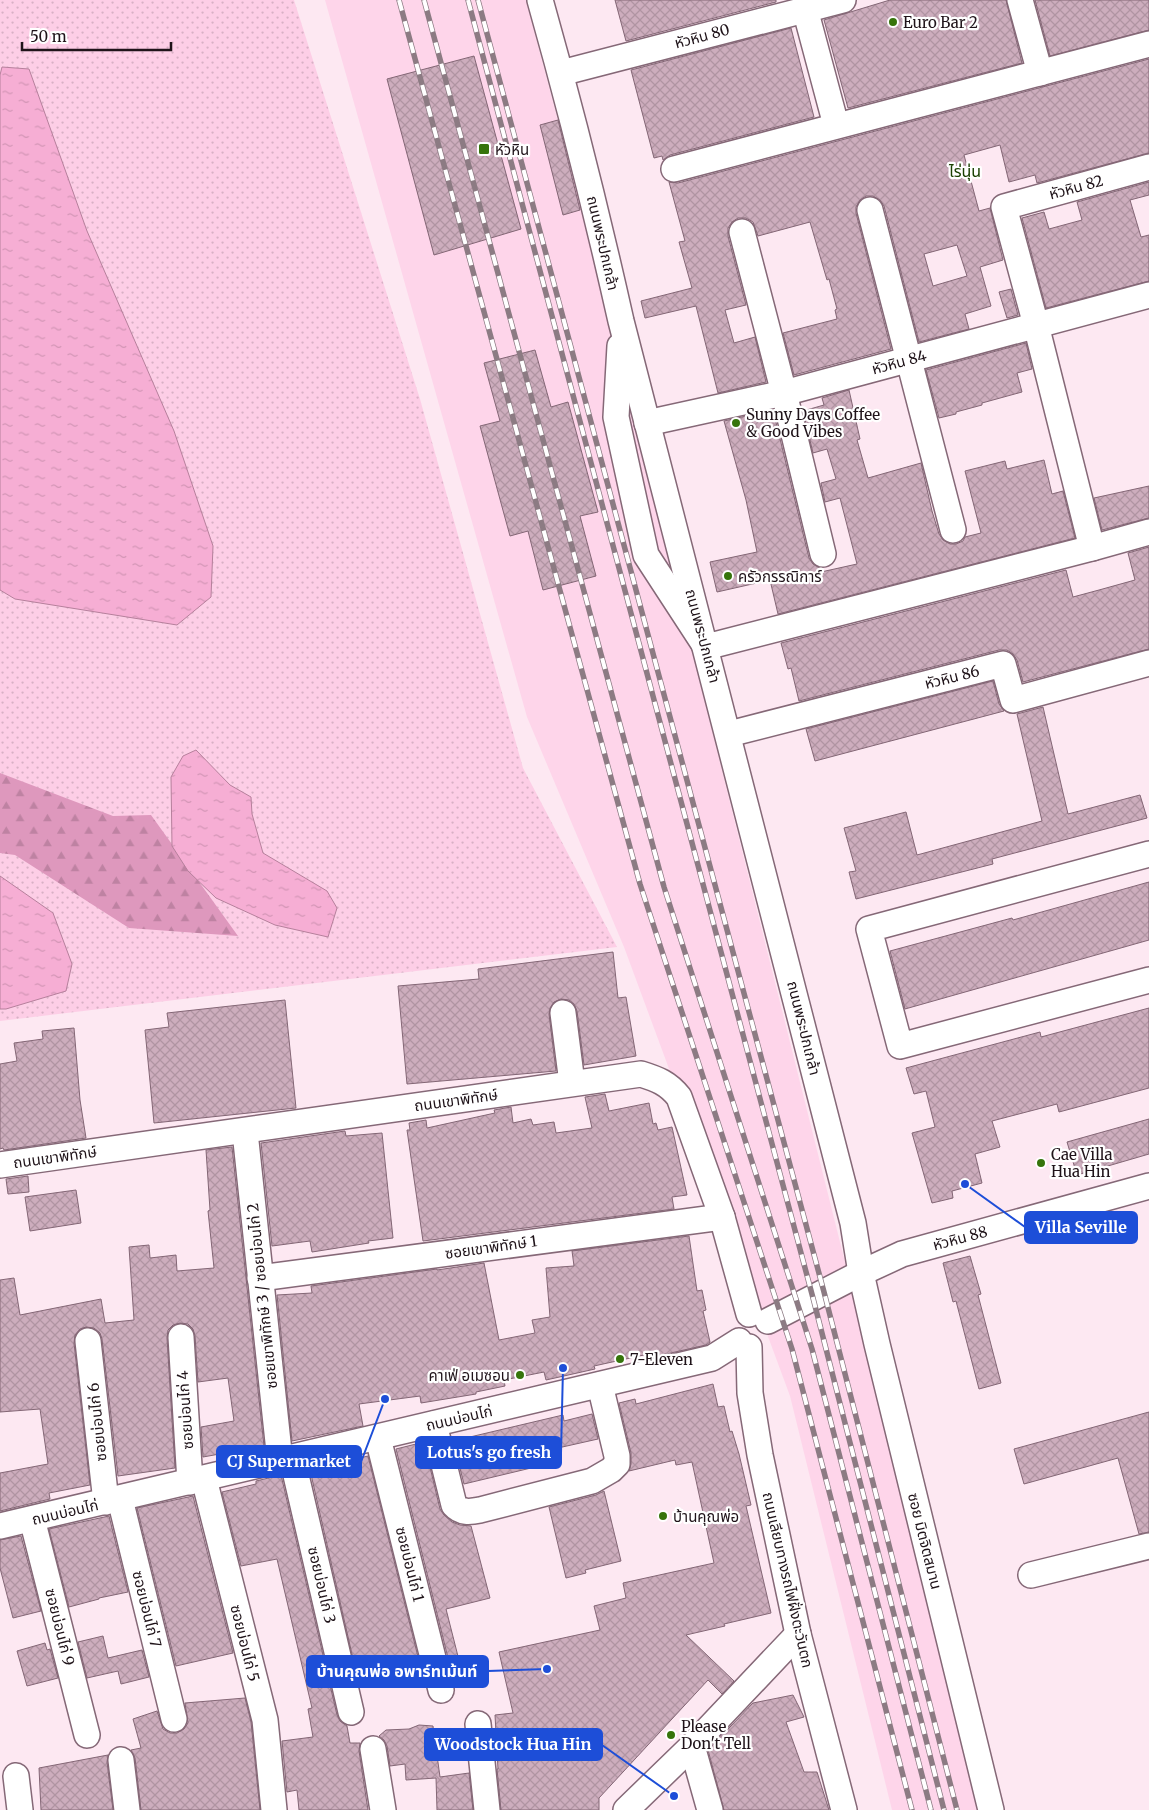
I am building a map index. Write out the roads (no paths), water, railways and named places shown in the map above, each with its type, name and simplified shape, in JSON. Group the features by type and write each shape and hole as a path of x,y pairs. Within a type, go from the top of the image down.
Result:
{"street":[{"name":"ถนนพระปกเกล้า","path":"540,0 561,74 621,321 729,734 853,1223 861,1272"},
{"name":"หัวหิน 80","path":"561,74 844,0"},
{"path":"1020,0 1040,74"},
{"path":"805,9 836,125"},
{"path":"674,169 1149,44"},
{"name":"หัวหิน 82","path":"1036,325 1004,207 1149,167"},
{"path":"870,210 953,530"},
{"path":"742,232 823,554"},
{"name":"หัวหิน 84","path":"647,423 784,393 1149,295"},
{"path":"621,321 616,417 646,555 706,647 1149,532"},
{"path":"1036,325 1092,548"},
{"name":"หัวหิน 86","path":"729,734 1003,664 1013,700 1149,663"},
{"path":"1149,854 869,929 900,1046 1149,980"},
{"path":"563,1013 572,1083"},
{"name":"ถนนเขาพิทักษ์","path":"0,1165 245,1132 641,1074 659,1079 679,1097 758,1318"},
{"name":"ซอยเขาพิทักษ์ 3 / ซอยบ่อนไก่ 2","path":"245,1132 260,1278 286,1459"},
{"name":"หัวหิน 88","path":"758,1318 902,1254 1149,1186"},
{"name":"ซอยเขาพิทักษ์ 1","path":"260,1278 722,1217"},
{"name":"ซอย มิตจิตสมาน","path":"861,1272 991,1810"},
{"name":"ถนนเลียบทางรถไฟฝั่งตะวันตก","path":"758,1318 741,1319 736,1332 744,1344 760,1454 798,1634 844,1810"},
{"name":"ซอยบ่อนไก่ 4","path":"181,1337 197,1480"},
{"name":"ซอยบ่อนไก่ 6","path":"88,1341 113,1500"},
{"name":"ถนนบ่อนไก่","path":"0,1526 32,1520 712,1358 744,1344"},
{"path":"434,1424 454,1505 456,1508 467,1512 480,1510 592,1482 618,1464 600,1385"},
{"name":"ซอยบ่อนไก่ 1","path":"378,1438 441,1690"},
{"name":"ซอยบ่อนไก่ 3","path":"286,1459 351,1712"},
{"name":"ซอยบ่อนไก่ 5","path":"197,1480 265,1720 274,1810"},
{"name":"ซอยบ่อนไก่ 7","path":"113,1500 174,1719"},
{"name":"ซอยบ่อนไก่ 9","path":"32,1520 87,1735"},
{"path":"1031,1575 1149,1546"},
{"path":"626,1810 692,1746 798,1634"},
{"path":"478,1724 487,1810"},
{"path":"692,1746 710,1810"},
{"path":"373,1749 383,1810"},
{"path":"121,1760 127,1810"},
{"path":"16,1776 20,1810"}],"water":[{"path":"2,67 29,69 87,231 174,431 213,546 211,597 177,625 15,599 0,590 0,75"},
{"path":"196,750 230,785 251,797 252,814 263,853 327,891 337,908 328,937 275,925 216,898 188,871 172,846 171,777 183,756"},
{"path":"0,876 53,913 72,964 66,991 6,1009 0,1009"}],"railway":[{"path":"399,0 640,884 792,1349 912,1810"},
{"path":"424,0 664,887 812,1349 931,1810"},
{"path":"468,0 813,1298 944,1810"},
{"path":"478,0 824,1292 957,1810"}],"place":[{"name":"Euro Bar 2","path":"893,22"},
{"name":"หัวหิน","path":"484,149"},
{"name":"Sunny Days Coffee & Good Vibes","path":"736,423"},
{"name":"ครัวกรรณิการ์","path":"728,576"},
{"name":"Cae Villa Hua Hin","path":"1041,1163"},
{"name":"Villa Seville","path":"965,1184"},
{"name":"7-Eleven","path":"620,1359"},
{"name":"Lotus's go fresh","path":"563,1368"},
{"name":"คาเฟ่ อเมซอน","path":"520,1375"},
{"name":"CJ Supermarket","path":"385,1399"},
{"name":"บ้านคุณพ่อ","path":"663,1516"},
{"name":"บ้านคุณพ่อ อพาร์ทเม้นท์","path":"547,1669"},
{"name":"Please Don't Tell","path":"671,1735"},
{"name":"Woodstock Hua Hin","path":"674,1796"}],"district":[{"name":"ไร่นุ่น","path":"965,171"}]}
